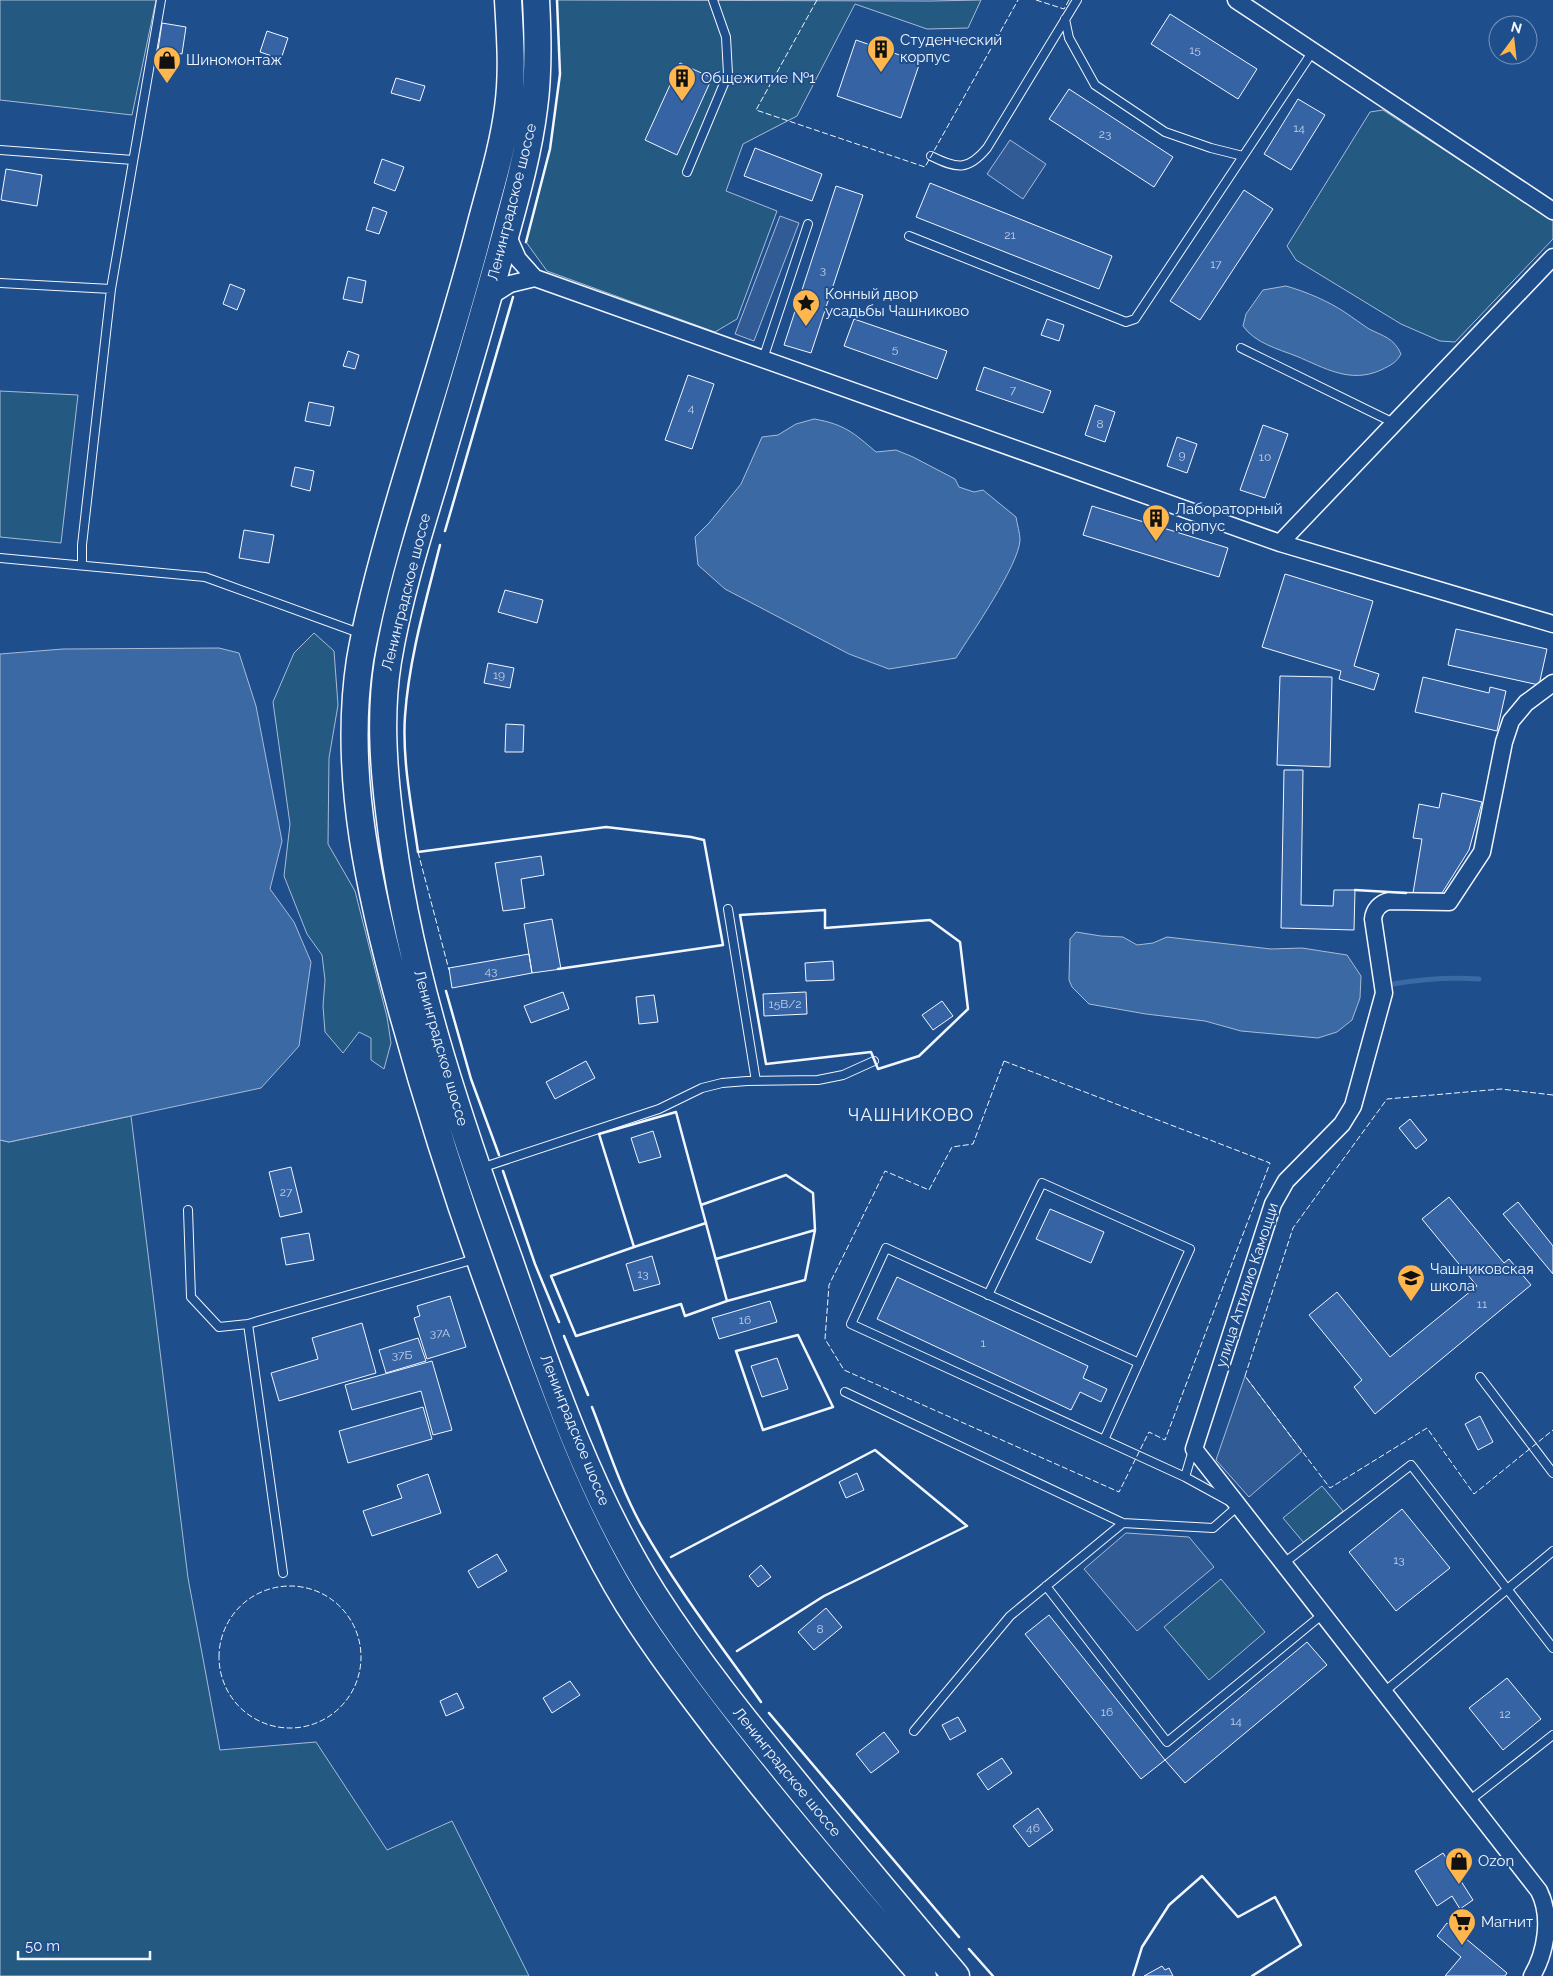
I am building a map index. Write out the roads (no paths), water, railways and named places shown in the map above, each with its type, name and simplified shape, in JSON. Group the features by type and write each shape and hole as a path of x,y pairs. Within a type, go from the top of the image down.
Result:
{"highway":[{"name":"Ленинградское шоссе","path":"508,0 511,69 504,133 474,250 387,546 365,634 356,689 356,753 360,810 372,892 420,1076 479,1257 561,1473 597,1548 630,1606 691,1695 754,1775 923,1976"},
{"name":"Ленинградское шоссе","path":"536,0 538,51 534,112 506,232 488,298 413,554 397,616 384,686 382,720 384,765 402,898 423,988 443,1061 477,1170 564,1411 603,1501 637,1567 676,1628 742,1718 956,1976"}],"street":[{"path":"1236,0 1553,211"},
{"path":"506,232 518,259 535,278 1280,542 1553,624"},
{"path":"1280,542 1553,257"},
{"path":"488,298 510,284 535,278"},
{"name":"улица Аттилио Камоцци","path":"1194,1449 1273,1204 1286,1181 1342,1124 1353,1106 1384,993 1373,919 1375,912 1383,903 1389,901 1449,902 1482,852 1504,742 1511,721 1526,703 1553,683"},
{"path":"1194,1449 1540,1891 1544,1905 1546,1935 1543,1952 1533,1975"}],"lane":[{"path":"82,565 82,545 111,289 160,0"},
{"path":"687,172 728,74 726,37 713,0"},
{"path":"931,156 948,164 963,165 976,160 987,148 1077,0"},
{"path":"1065,19 1069,38 1095,85 1165,132 1211,148 1243,156"},
{"path":"909,236 1126,322 1135,319 1313,51"},
{"path":"0,150 133,160"},
{"path":"763,359 808,224"},
{"path":"0,284 111,289"},
{"path":"1241,348 1394,423"},
{"path":"0,558 205,577 365,634"},
{"path":"728,909 756,1081"},
{"path":"477,1170 659,1109 702,1088 722,1083 818,1080 842,1075 874,1061"},
{"path":"988,1295 1042,1183 1190,1249 1104,1440"},
{"path":"188,1210 191,1297 219,1327 248,1324 479,1257"},
{"path":"845,1392 1123,1523 1213,1528 1238,1506 1185,1477 851,1324 886,1248 1138,1363"},
{"path":"248,1324 284,1573"},
{"path":"1480,1377 1553,1473"},
{"path":"1185,1477 1194,1449"},
{"path":"1284,1563 1411,1465 1553,1648"},
{"path":"914,1731 1010,1616 1123,1523"},
{"path":"1384,1692 1553,1551"},
{"path":"1046,1586 1167,1742 1323,1614"},
{"path":"1469,1801 1553,1736"},
{"path":"1540,1891 1553,1904"},
{"path":"1533,1975 1553,1946"}],"waterway":[{"path":"1393,984 1436,979 1479,979"}],"place":[{"name":"Студенческий корпус","path":"881,73"},
{"name":"Шиномонтаж","path":"167,84"},
{"name":"Общежитие №1","path":"682,102"},
{"name":"Конный двор усадьбы Чашниково","path":"806,327"},
{"name":"Лабораторный корпус","path":"1156,542"},
{"name":"Чашниковская школа","path":"1411,1302"},
{"name":"Ozon","path":"1459,1885"},
{"name":"Магнит","path":"1462,1946"}],"district":[{"name":"ЧАШНИКОВО","path":"911,1115"}]}
